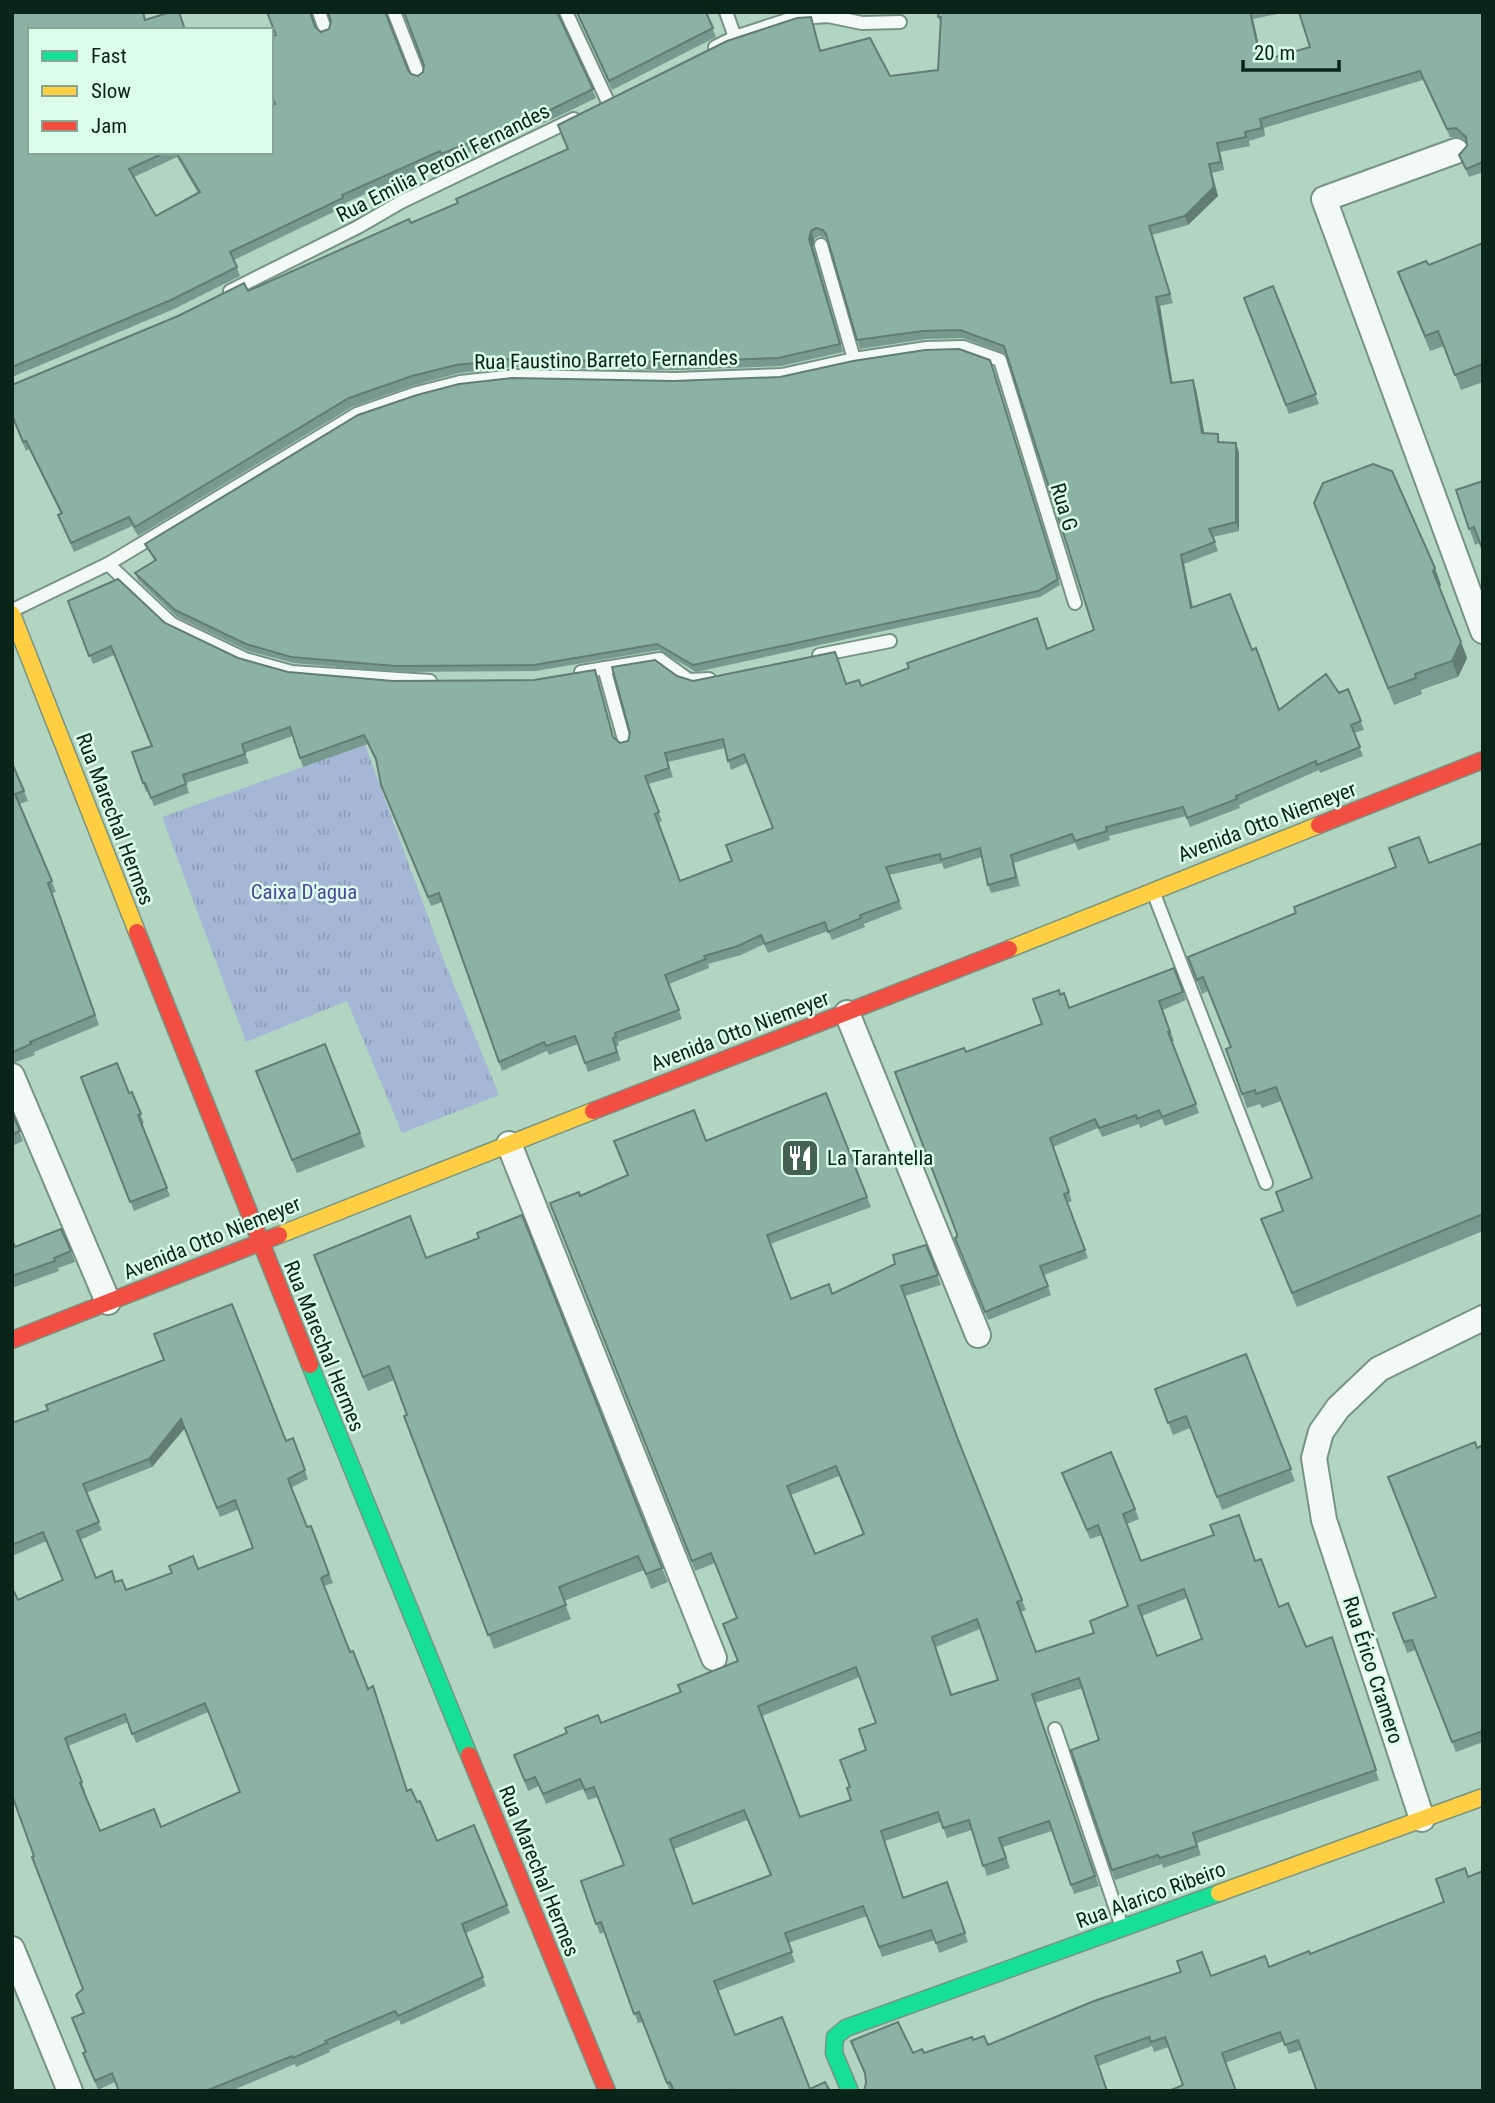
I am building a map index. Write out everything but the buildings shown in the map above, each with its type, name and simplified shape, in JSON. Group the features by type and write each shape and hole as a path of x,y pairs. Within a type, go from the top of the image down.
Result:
{"street":[{"path":"1457,151 1324,199 1483,631"},
{"name":"Rua Marechal Hermes","path":"12,612 259,1242 607,2091"},
{"name":"Avenida Otto Niemeyer","path":"12,1340 1483,760"},
{"path":"847,1013 978,1335"},
{"path":"12,1076 108,1302"},
{"path":"509,1144 714,1658"},
{"name":"Rua Érico Cramero","path":"1422,1819 1324,1520 1314,1458 1321,1432 1338,1408 1380,1369 1483,1318"},
{"name":"Rua Alarico Ribeiro","path":"850,2091 834,2053 835,2037 846,2028 1483,1797"},
{"path":"12,1948 70,2091"}],"lane":[{"path":"319,12 327,32"},
{"path":"394,12 419,76"},
{"name":"Rua Emilia Peroni Fernandes","path":"223,294 358,227 401,202 601,105 566,12"},
{"path":"726,12 735,37"},
{"path":"700,55 735,37 790,19 828,16 862,23 900,22"},
{"path":"821,245 854,359"},
{"name":"Rua Faustino Barreto Fernandes","path":"12,612 108,564 357,414 417,393 460,382 514,376 676,379 782,375 854,359 927,348 963,347 1000,360"},
{"name":"Rua G","path":"1000,360 1075,603"},
{"path":"108,564 172,625 245,659 292,672 397,681 448,682"},
{"path":"808,658 890,640"},
{"path":"564,675 660,659 689,680 700,681 727,675"},
{"path":"604,668 625,743"},
{"path":"1152,890 1266,1182"},
{"path":"1055,1729 1122,1927"}],"green space":[{"name":"Caixa D'agua","path":"365,745 445,963 499,1095 402,1133 347,1001 246,1042 162,817"}],"traffic: fast":[{"path":"310,1365 469,1755"},
{"path":"850,2091 834,2053 835,2037 846,2028 1219,1893"}],"traffic: slow":[{"path":"12,614 137,932"},
{"path":"1009,949 1319,825"},
{"path":"279,1235 593,1111"},
{"path":"1219,1893 1483,1797"}],"traffic: jam":[{"path":"1319,825 1483,760"},
{"path":"137,932 310,1365"},
{"path":"593,1111 1009,949"},
{"path":"12,1340 279,1235"},
{"path":"469,1755 607,2091"}],"place":[{"name":"La Tarantella","path":"800,1158"}]}
